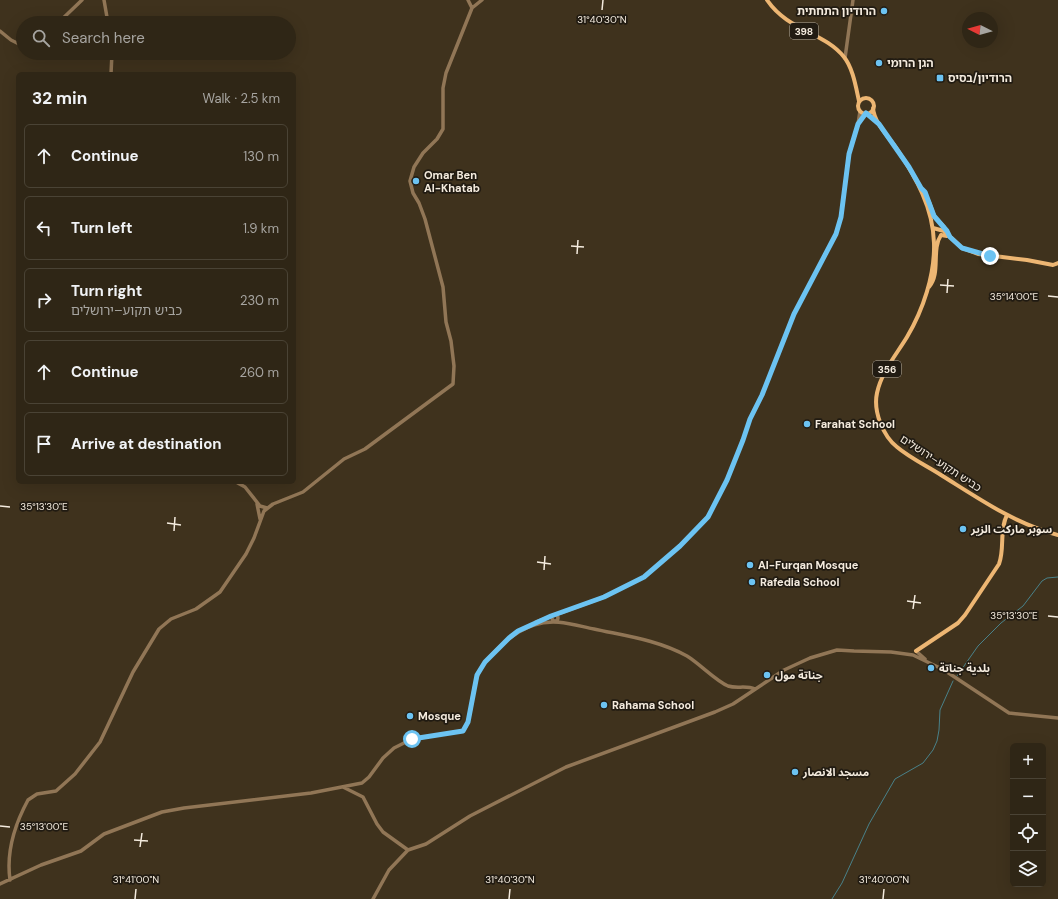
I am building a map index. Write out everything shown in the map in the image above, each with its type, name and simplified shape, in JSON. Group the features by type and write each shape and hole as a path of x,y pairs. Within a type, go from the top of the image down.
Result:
{"main road":[{"name":"398","path":"768,0 779,15 837,50 845,58"},
{"path":"845,58 858,93 858,105 860,111 866,113 873,108 872,101 864,98 858,93"},
{"path":"859,101 864,98"},
{"name":"כביש תקוע–ירושלים","path":"873,108 879,124 909,167 921,188 933,228 933,259 928,288 917,320 880,381 876,394 876,406 885,433 897,447 1007,515 1035,528 1058,535"},
{"name":"כביש תקוע–ירושלים","path":"866,113 879,124"},
{"path":"921,188 925,192 934,216 944,227 950,237"},
{"path":"933,228 936,226 944,227"},
{"path":"933,228 944,231 962,248 978,254 1054,265 1058,263"},
{"path":"928,288 933,278 938,239 941,235 950,237"},
{"path":"916,651 925,646 965,615 990,579 1002,556 1003,526 1007,515"}],"street":[{"path":"65,16 82,0"},
{"path":"104,0 107,16"},
{"path":"468,0 472,8"},
{"path":"261,510 303,492 344,459 365,449 453,384 454,366 451,341 446,322 443,287 427,227 410,181 414,167 437,139 443,129 443,88 446,73 472,8 482,0"},
{"path":"845,58 853,0"},
{"path":"0,31 16,42"},
{"path":"111,72 112,60"},
{"path":"0,884 42,865 81,851 104,834 162,812 311,793 365,781 383,758 394,748 412,739 463,731 468,722 477,675 485,662 518,631 553,615 618,591 652,572 693,534 714,508 743,440 750,419 762,395 794,314 836,234 841,217 849,154 858,124 860,111"},
{"path":"858,124 866,113"},
{"path":"10,880 8,861 13,838 28,800 37,794 56,791 75,774 100,742 133,672 159,629 171,619 196,609 220,592 246,554 260,522 261,510 245,487 240,484"},
{"path":"528,627 557,620 561,613"},
{"path":"553,615 568,623"},
{"path":"553,615 551,619 554,621"},
{"path":"554,621 616,633 660,644 699,663 727,685 748,686 755,689"},
{"path":"920,656 925,646"},
{"path":"373,899 389,870 408,850 426,844 470,816 566,767 733,704 784,670 823,654 837,650 906,653 920,656"},
{"path":"906,653 916,651"},
{"path":"913,655 916,651"},
{"path":"916,651 920,656 1009,713 1058,718"},
{"path":"343,787 363,797 383,832 408,850"}],"waterway":[{"path":"957,676 978,646 1001,623 1023,606 1042,581 1047,578 1058,577"},
{"path":"832,899 842,883 869,824 895,779 923,763 933,750 937,741 939,730 940,710 953,681"}],"place":[{"name":"הרודיון התחתית","path":"884,11"},
{"name":"הגן הרומי","path":"879,63"},
{"name":"הרודיון/בסיס","path":"940,78"},
{"name":"Omar Ben Al-Khatab","path":"416,181"},
{"name":"Farahat School","path":"807,424"},
{"name":"سوبر ماركت الزير","path":"963,529"},
{"name":"Al-Furqan Mosque","path":"750,565"},
{"name":"Rafedia School","path":"752,582"},
{"name":"بلدية جناتة","path":"931,668"},
{"name":"جناتة مول","path":"767,675"},
{"name":"Rahama School","path":"604,705"},
{"name":"Mosque","path":"410,716"},
{"name":"مسجد الانصار","path":"795,772"}],"route":[{"path":"412,739 463,731 468,722 477,675 485,662 509,638 518,631 537,622 604,597 644,577 652,572 693,534 708,517 714,508 727,480 750,419 760,401 794,314 836,234 841,217 849,154 858,124 866,113 871,115 879,124 909,167 921,188 925,192 934,216 955,243 968,251 990,256"}]}
